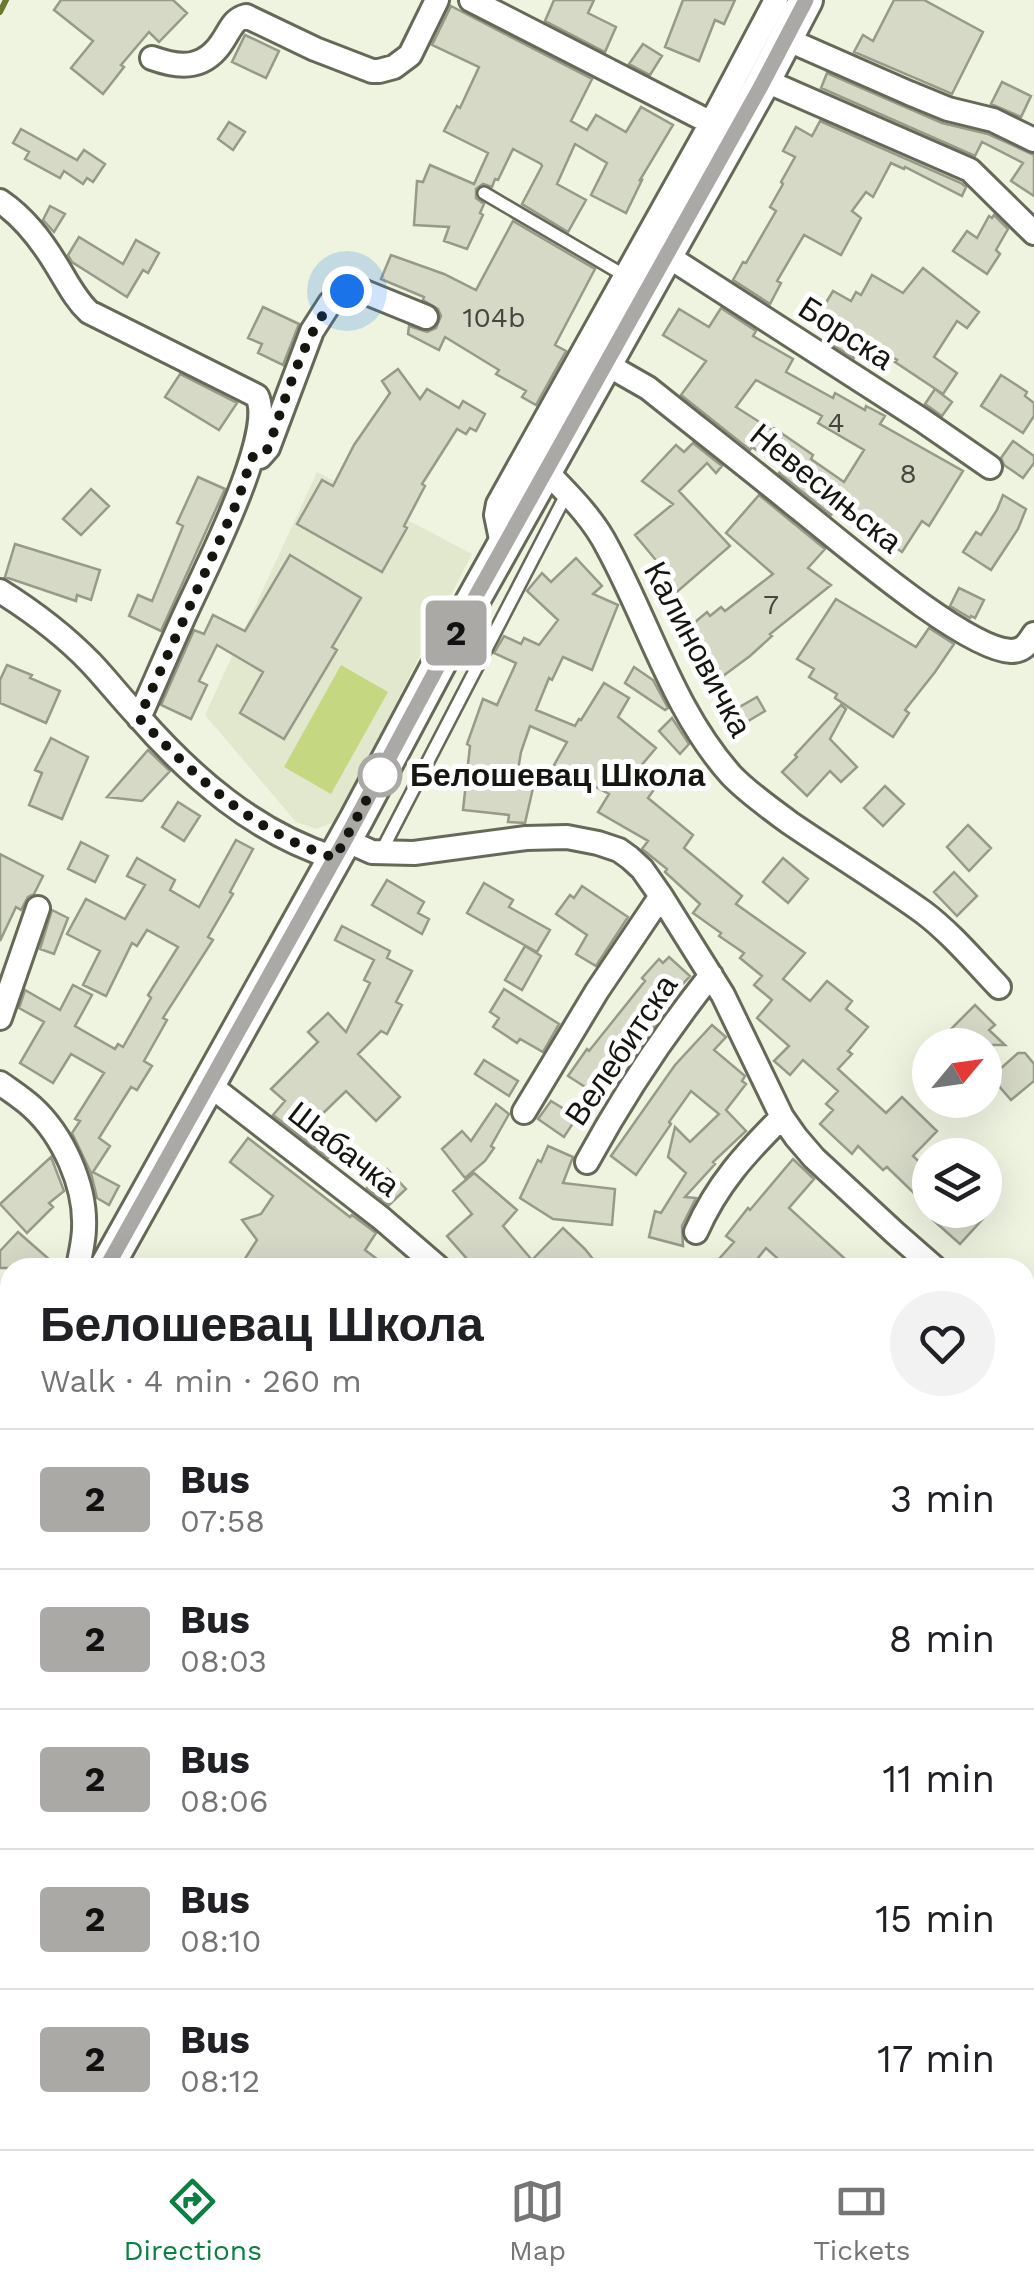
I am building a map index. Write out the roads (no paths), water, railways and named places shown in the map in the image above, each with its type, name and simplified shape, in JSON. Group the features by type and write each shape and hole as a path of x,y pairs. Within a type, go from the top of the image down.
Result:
{"main road":[{"path":"112,1258 503,549 557,482 636,282 666,255 722,129 764,80 806,0"}],"street":[{"path":"152,58 188,66 206,59 240,16 246,16 343,60 372,71 386,70 410,55 438,0"},
{"path":"471,0 722,129"},
{"path":"503,549 496,515 498,504 636,282 722,129 776,0"},
{"path":"786,39 909,94 993,120 1034,140"},
{"path":"764,80 970,170 1034,234"},
{"path":"0,201 26,222 89,312 258,396 261,406 252,457 238,500 139,718"},
{"name":"Борска","path":"666,255 990,467"},
{"path":"252,457 264,454 312,331 339,295 362,290 426,317"},
{"name":"Невесињска","path":"606,364 648,388 890,581 970,635 1012,651 1026,647 1034,634"},
{"name":"Калиновичка","path":"557,482 586,514 608,548 669,678 700,733 732,775 767,806 939,925 999,986"},
{"path":"0,591 89,661 139,718 238,810 300,845 372,852 433,852 526,838 567,837 619,850 642,869 711,975 782,1117 814,1158 924,1258"},
{"path":"524,1112 597,991 661,896"},
{"path":"0,1018 38,908"},
{"name":"Велебитска","path":"587,1162 627,1092 711,975"},
{"path":"0,1083 34,1108 64,1150 83,1208 79,1258"},
{"name":"Шабачка","path":"208,1083 427,1258"},
{"path":"696,1232 725,1179 782,1117"}],"lane":[{"path":"484,193 636,282"},
{"path":"381,852 557,482"}],"waterway":[{"path":"0,12 6,0"}],"place":[{"name":"Белошевац Школа","path":"380,775"}]}
